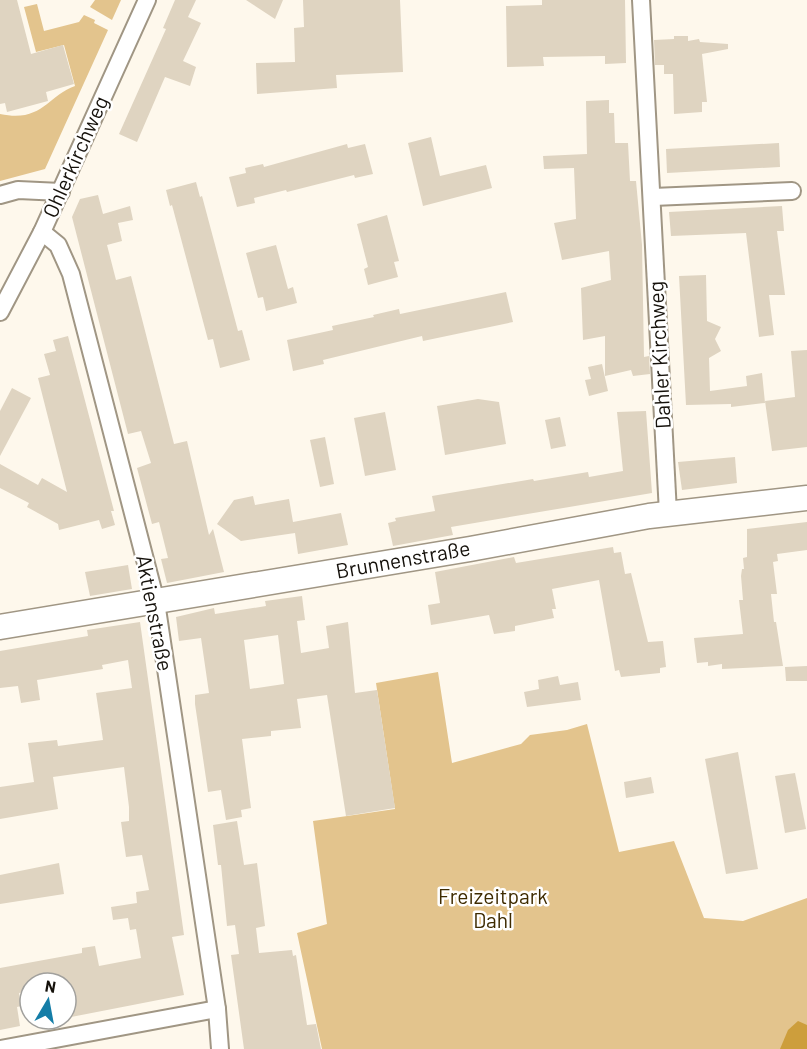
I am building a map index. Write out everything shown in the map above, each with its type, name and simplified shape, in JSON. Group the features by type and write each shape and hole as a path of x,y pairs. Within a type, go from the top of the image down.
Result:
{"street":[{"name":"Ohlerkirchweg","path":"0,312 61,192 83,138 147,0"},
{"name":"Dahler Kirchweg","path":"641,0 668,513"},
{"path":"0,195 18,190 61,192"},
{"path":"652,197 792,191"},
{"name":"Aktienstraße","path":"42,232 58,245 71,274 156,602 217,1009 220,1049"},
{"name":"Brunnenstraße","path":"0,627 668,513 807,498"},
{"path":"1,1049 217,1009"}],"green space":[{"path":"95,0 121,0 112,20 90,7"},
{"path":"37,4 44,31 79,22 84,15 108,30 45,169 0,181 0,114 14,116 35,112 65,90 75,86 64,45 36,52 24,7"},
{"name":"Freizeitpark Dahl","path":"438,672 452,763 521,744 530,735 567,730 587,724 619,852 674,841 704,918 743,921 807,898 807,1049 322,1049 297,933 327,924 313,821 395,809 376,683"}],"shaded area":[{"path":"798,1021 807,1025 807,1049 780,1049 788,1030"}],"building":[{"path":"0,0 17,0 31,54 63,45 74,84 46,92 48,101 7,112 5,103 0,104"},
{"path":"175,0 196,0 188,17 201,23 183,61 196,67 190,86 165,77 137,142 119,134 166,29 163,28"},
{"path":"246,0 283,0 275,19"},
{"path":"303,0 400,0 403,72 336,75 337,88 257,94 256,63 295,62 294,28 304,27"},
{"path":"542,0 625,0 626,63 605,64 605,56 543,57 544,66 507,67 506,6 542,5"},
{"path":"674,36 688,36 688,41 699,39 700,42 728,44 728,49 702,54 707,102 702,102 702,112 674,114 673,74 664,74 664,65 655,65 654,40 674,39"},
{"path":"609,100 609,113 614,113 615,143 628,143 630,181 636,181 642,245 644,357 649,356 650,374 633,376 631,370 605,376 605,336 583,340 581,288 611,280 609,251 562,260 554,223 576,219 574,168 544,169 543,156 587,154 586,101"},
{"path":"431,137 440,176 486,165 492,188 423,206 408,143"},
{"path":"779,143 780,167 667,173 666,149"},
{"path":"347,144 348,148 365,144 373,174 355,178 354,175 287,192 286,190 254,198 255,203 237,207 229,177 246,173 245,168 263,164 264,167"},
{"path":"196,182 200,197 202,196 238,331 242,330 250,360 220,368 213,339 208,340 166,190"},
{"path":"98,195 103,214 130,206 133,220 118,223 122,241 107,245 116,280 131,276 174,444 187,441 209,535 213,529 224,572 167,583 161,559 168,558 159,522 152,524 137,468 151,463 141,431 128,434 72,217 80,199"},
{"path":"782,206 784,231 777,231 785,295 769,295 774,335 759,337 746,233 671,236 669,212"},
{"path":"387,215 399,261 394,262 398,277 368,285 364,269 368,267 357,224"},
{"path":"276,245 288,289 293,287 297,303 266,311 263,297 258,298 246,253"},
{"path":"706,275 707,321 721,327 715,339 721,351 709,358 710,391 747,386 746,376 762,373 765,403 731,407 731,404 686,405 679,276"},
{"path":"506,292 513,322 423,341 422,336 323,360 324,364 293,371 287,340 333,330 332,326 399,309 400,314"},
{"path":"68,336 114,511 111,511 115,525 102,529 99,520 59,530 58,524 27,507 29,503 0,488 0,464 38,485 42,478 67,492 38,378 50,375 44,354 56,351 53,340"},
{"path":"807,350 807,447 772,451 765,401 795,397 791,351"},
{"path":"602,364 608,391 589,396 585,380 591,379 588,367"},
{"path":"12,388 31,398 0,456 0,411"},
{"path":"478,399 499,402 506,444 445,455 437,406"},
{"path":"646,411 652,493 451,527 453,535 393,546 388,523 396,521 395,518 435,511 432,496 533,479 534,481 588,472 589,477 623,471 617,412"},
{"path":"385,412 396,470 365,476 354,418"},
{"path":"560,417 566,446 551,449 545,420"},
{"path":"325,437 334,484 320,487 310,440"},
{"path":"735,457 737,483 682,490 678,462"},
{"path":"253,496 255,505 289,499 293,522 341,513 348,545 298,554 295,533 241,541 217,524 234,500"},
{"path":"807,522 807,550 777,554 778,561 773,562 777,594 771,594 783,666 722,669 722,664 708,666 708,662 697,663 694,638 743,634 739,600 743,600 741,576 742,569 744,569 743,558 747,557 747,529"},
{"path":"613,547 614,553 621,552 625,574 631,573 648,642 663,641 666,667 660,668 660,673 621,677 619,670 615,671 599,580 552,589 556,609 552,609 554,618 515,626 515,631 494,634 489,615 431,625 428,605 440,603 435,572 514,557 516,563"},
{"path":"128,565 132,589 90,596 85,572"},
{"path":"302,596 305,620 297,621 301,653 329,648 326,626 348,622 355,693 377,690 395,808 346,816 327,695 297,699 301,728 271,731 271,736 242,739 251,808 241,810 242,817 226,820 221,790 208,792 195,704 195,695 209,693 201,638 179,641 176,617 214,608 215,614 266,606 265,601","holes":["278,635 284,684 250,689 244,640"]},
{"path":"140,622 184,935 172,937 184,995 78,1016 78,971 18,971 18,1026 0,1030 0,968 82,953 82,948 95,946 99,966 141,958 136,929 130,930 128,918 113,920 111,907 137,903 136,892 149,890 142,855 126,857 121,822 129,821 124,767 53,777 58,809 0,819 0,787 34,782 28,743 57,740 58,746 103,740 96,693 132,688 128,660 102,665 103,669 37,680 40,700 21,703 18,686 0,688 0,651 88,636 87,630"},
{"path":"807,666 807,681 786,681 785,667"},
{"path":"558,676 560,685 578,682 581,700 527,707 524,692 539,689 538,680"},
{"path":"738,752 758,869 726,874 705,759"},
{"path":"795,773 806,829 785,833 775,776"},
{"path":"651,777 654,793 626,798 624,782"},
{"path":"237,821 244,865 257,863 265,926 256,928 259,953 292,950 293,956 296,955 307,1025 316,1024 321,1049 244,1049 231,955 239,954 235,925 227,926 221,865 218,865 213,825"},
{"path":"59,863 64,894 0,904 0,875"}]}
